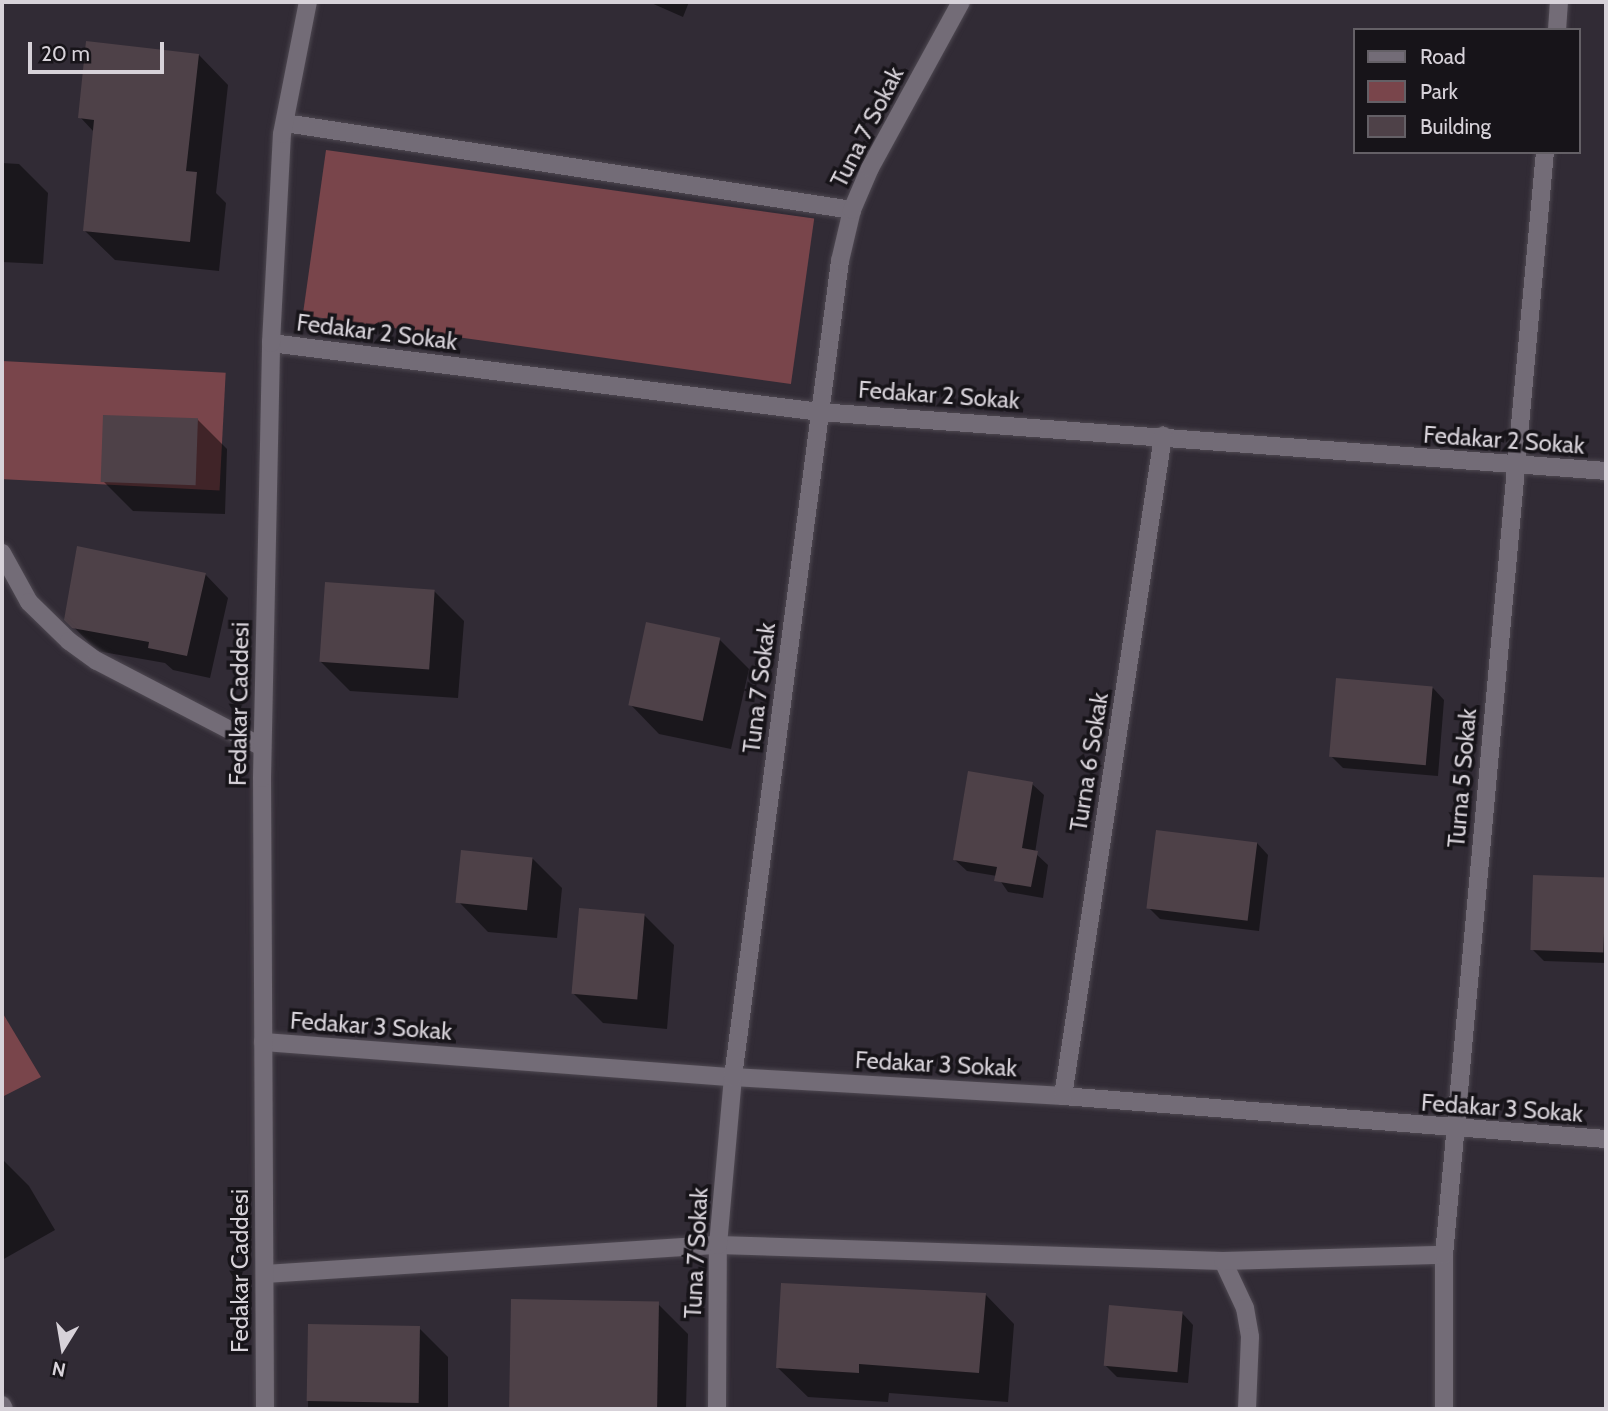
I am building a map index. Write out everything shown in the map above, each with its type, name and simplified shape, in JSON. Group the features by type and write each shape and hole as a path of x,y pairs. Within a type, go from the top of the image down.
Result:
{"street":[{"name":"Fedakar Caddesi","path":"265,1409 262,747 271,343 285,123 308,2"},
{"name":"Tuna 7 Sokak","path":"717,1409 718,1245 733,1077 820,412 852,210 870,168 961,2"},
{"path":"1557,28 1559,2"},
{"path":"285,123 852,210"},
{"name":"Turna 5 Sokak","path":"1444,1409 1444,1255 1454,1130 1545,154"},
{"name":"Fedakar 2 Sokak","path":"271,343 820,412 1606,471"},
{"name":"Turna 6 Sokak","path":"1063,1096 1163,436"},
{"path":"2,554 29,602 69,641 97,661 262,747"},
{"name":"Fedakar 3 Sokak","path":"263,1042 733,1077 1063,1096 1454,1130 1606,1139"},
{"path":"265,1273 718,1245 1223,1261 1444,1255"},
{"path":"1223,1261 1245,1308 1250,1337 1247,1409"}],"green space":[{"path":"326,150 814,219 791,384 303,315"},
{"path":"2,361 226,373 220,491 2,479"},
{"path":"2,1012 41,1077 2,1097"}],"building":[{"path":"86,41 199,54 186,171 197,172 190,242 83,231 94,120 78,118"},
{"path":"103,415 198,418 196,485 101,482"},
{"path":"77,546 206,573 187,656 148,648 149,642 72,628 64,620"},
{"path":"325,582 435,590 429,669 319,662"},
{"path":"646,622 720,638 703,721 628,705"},
{"path":"1336,678 1433,686 1426,765 1329,757"},
{"path":"968,771 1033,782 1022,848 1038,851 1031,887 994,881 997,867 953,860"},
{"path":"1156,830 1257,842 1248,921 1146,908"},
{"path":"461,850 533,858 527,910 455,903"},
{"path":"1533,875 1606,878 1603,953 1530,950"},
{"path":"579,908 645,914 637,999 572,994"},
{"path":"781,1283 986,1293 979,1373 859,1364 859,1373 776,1368"},
{"path":"511,1299 659,1302 657,1409 509,1408"},
{"path":"1109,1305 1183,1311 1177,1372 1104,1366"},
{"path":"308,1324 420,1326 419,1403 307,1401"}]}
